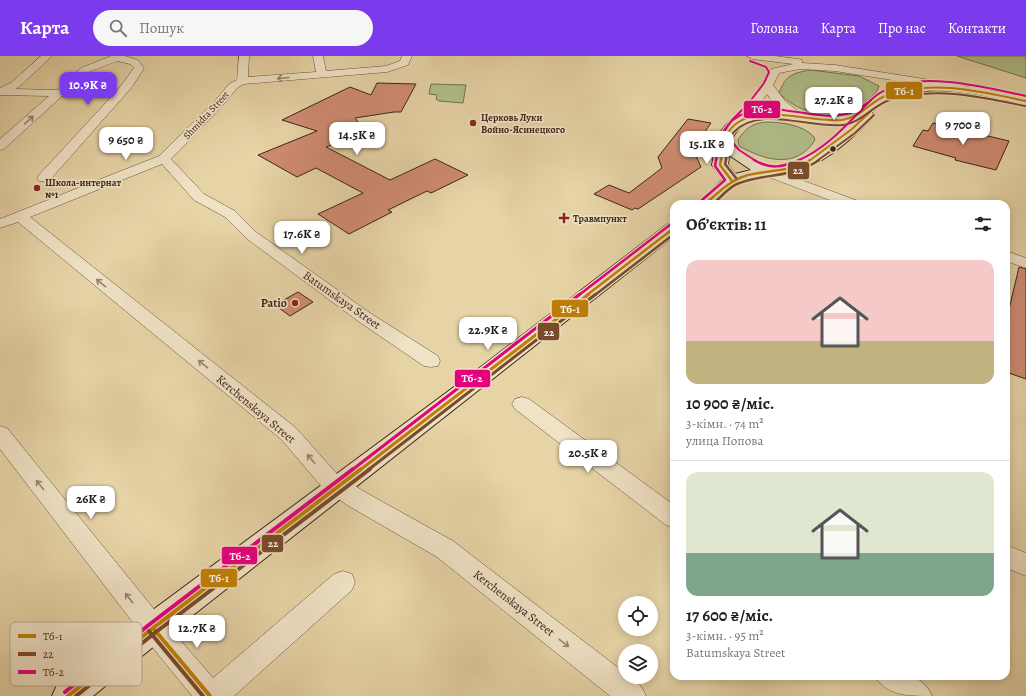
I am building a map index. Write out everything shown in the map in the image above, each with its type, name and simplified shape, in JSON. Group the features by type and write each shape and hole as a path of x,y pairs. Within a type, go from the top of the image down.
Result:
{"main road":[{"path":"732,181 720,165 724,140 736,123 759,115 778,114 817,120 846,119 859,114 886,96 911,89 941,87 962,88 1026,101"},
{"path":"710,200 732,181 748,175 798,166 807,162 852,129 886,96"},
{"path":"798,117 814,123 826,131 830,140 827,148"},
{"path":"724,140 735,154 766,172"},
{"path":"142,637 485,375 670,231"},
{"path":"68,696 80,686"}],"street":[{"path":"0,92 16,84 47,56"},
{"path":"244,56 242,82 387,69 405,59"},
{"path":"318,56 322,75"},
{"path":"752,56 859,71 962,88"},
{"path":"755,56 769,63 775,72"},
{"path":"0,146 84,70 119,57 134,62 139,68 128,85 44,178"},
{"path":"736,123 752,107 768,86 775,72 800,66 835,68"},
{"path":"859,71 879,79 888,86 886,96"},
{"name":"Shmidta Street","path":"0,224 164,159 219,103 233,86 242,82"},
{"path":"768,86 782,105 798,117"},
{"path":"0,92 119,94"},
{"name":"Batumskaya Street","path":"164,159 199,197 230,214 251,236 364,317 431,361"},
{"path":"766,172 842,200"},
{"name":"Kerchenskaya Street","path":"19,216 289,434 329,480 445,549 632,696"},
{"path":"1010,257 1026,263"},
{"path":"522,404 670,515"},
{"path":"0,434 153,628 212,696 343,582"},
{"path":"1010,558 1026,565"},
{"path":"895,680 918,696"}],"green space":[{"path":"957,56 1026,56 1026,78"},
{"path":"811,70 859,76 879,86 874,95 852,112 847,114 829,116 811,112 793,104 779,93 784,82 790,76 799,72"},
{"path":"431,84 466,85 463,103 439,101 436,99 437,95 429,94"},
{"path":"766,122 798,127 810,133 815,140 799,156 779,160 759,155 739,146 738,140 746,130 753,125"}],"building":[{"path":"377,83 416,84 401,112 355,118 361,126 335,144 326,147 390,180 435,159 468,175 431,193 427,191 388,210 392,212 349,234 318,214 363,193 316,168 297,177 258,155 317,131 282,120 350,87 371,95"},
{"path":"688,119 711,123 693,149 701,167 638,209 635,208 632,210 594,194 609,185 629,193 662,168 658,157"},
{"path":"933,123 1009,141 996,170 955,160 956,158 913,146 923,130 928,131"},
{"path":"1019,267 1026,269 1026,379 1010,373 1010,305"},
{"name":"Patio","path":"298,292 313,302 290,316 275,305"}],"transit line":[{"name":"Тб-2","path":"702,200 725,180 715,166 720,138 732,120 748,104 764,83 769,72 766,67 750,61"},
{"name":"Тб-2","path":"728,137 730,141 746,155 766,166 777,167 800,160 823,146 854,119 876,96 886,90 903,85 920,82 956,83 974,85 1026,96"},
{"name":"Тб-1","path":"732,181 720,165 722,147 733,127 745,119 760,115 776,115 843,120 855,116 876,101 888,95 922,88 974,91 1026,101"},
{"name":"22","path":"736,178 725,164 730,139 734,132 743,124 756,120 770,119 816,124 843,125 856,121 884,102 890,100 907,96 941,93 975,96 1025,106"},
{"name":"Тб-2","path":"720,137 730,122 748,112 762,109 776,109 833,116 850,113 871,100"},
{"name":"Тб-1","path":"710,200 732,181 748,175 790,168 807,162 852,129 871,111"},
{"name":"22","path":"718,200 735,185 749,180 791,173 810,166 855,133 874,115"},
{"name":"Тб-2","path":"142,630 482,371 670,225"},
{"name":"Тб-1","path":"142,637 485,375 670,231"},
{"name":"22","path":"142,643 488,379 670,237"},
{"name":"Тб-1","path":"153,628 210,696"},
{"name":"22","path":"149,631 203,696"},
{"name":"Тб-2","path":"65,692 72,686"},
{"name":"Тб-1","path":"68,696 80,686"},
{"name":"22","path":"76,696 88,686"}],"place":[{"name":"Церковь Луки Войно-Ясинецкого","path":"473,123"},
{"name":"Школа-интернат №1","path":"37,188"},
{"name":"Травмпункт","path":"564,218"},
{"name":"Patio","path":"295,303"}]}
